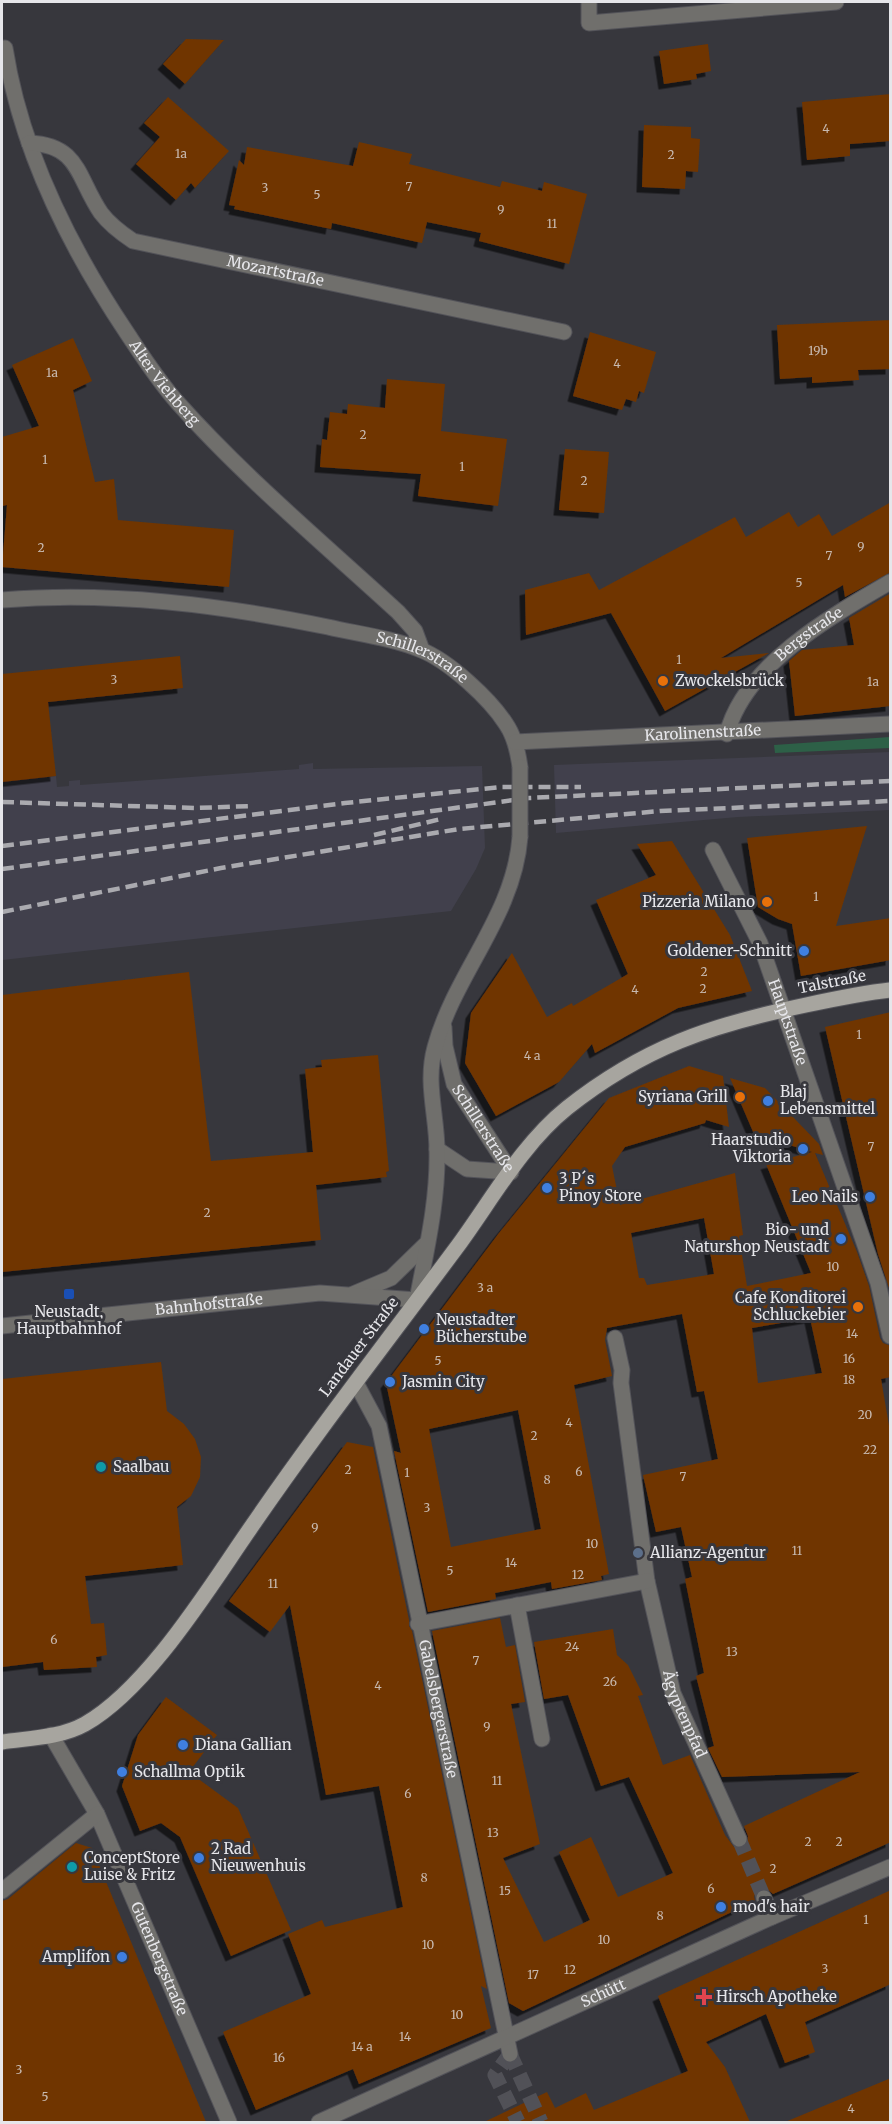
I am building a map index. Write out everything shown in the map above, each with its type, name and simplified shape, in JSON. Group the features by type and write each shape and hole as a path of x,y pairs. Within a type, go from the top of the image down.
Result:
{"main road":[{"name":"Talstraße","path":"781,1010 891,990"},
{"name":"Landauer Straße","path":"2,1742 71,1731 86,1723 134,1683 191,1615 286,1474 511,1172 551,1122 597,1087 646,1055 678,1040 781,1010"}],"street":[{"path":"589,2 589,23 836,2"},
{"name":"Alter Viehberg","path":"5,48 16,105 29,144 63,223 99,292 176,402 222,450 398,612 415,630 422,650"},
{"name":"Mozartstraße","path":"29,144 56,147 71,158 101,213 115,229 133,241 564,332"},
{"name":"Bergstraße","path":"727,734 731,717 739,701 793,645 824,620 891,582"},
{"name":"Schillerstraße","path":"2,600 36,597 164,601 268,615 422,650 459,675 494,708 507,725 515,742 520,767 520,837 516,870 506,899 456,991 444,1021 430,1065 431,1096 437,1149 467,1169 511,1172"},
{"name":"Karolinenstraße","path":"515,742 727,734 891,724"},
{"name":"Hauptstraße","path":"713,850 760,944 781,1010 878,1284 891,1336"},
{"name":"Schillerstraße","path":"444,1021 445,1046 454,1084 511,1172"},
{"path":"417,1300 436,1198 437,1149"},
{"path":"351,1295 391,1278 412,1261 427,1243"},
{"name":"Bahnhofstraße","path":"2,1326 320,1293 417,1300"},
{"name":"Ägyptenpfad","path":"615,1338 622,1370 621,1383 647,1581 674,1693 739,1839"},
{"name":"Gabelsbergerstraße","path":"356,1383 379,1426 418,1624 510,2054"},
{"path":"418,1624 647,1581"},
{"path":"517,1605 542,1739"},
{"name":"Gutenbergstraße","path":"51,1735 97,1814 229,2122"},
{"path":"2,1891 97,1814"},
{"name":"Schütt","path":"320,2122 772,1917 891,1867"},
{"path":"764,1899 772,1917"}],"shaded area":[{"path":"890,752 890,810 738,817 556,833 554,765"},
{"path":"313,763 313,769 482,766 485,848 476,869 451,911 2,960 2,782 56,776 57,787 69,786 69,781 80,780 80,785 299,769 299,765"}],"green space":[{"path":"890,737 890,748 775,753 774,745"}],"building":[{"path":"186,39 224,40 185,84 163,64"},
{"path":"708,44 711,71 696,74 697,79 664,84 659,51"},
{"path":"891,94 891,141 850,144 850,156 807,160 802,102"},
{"path":"168,97 229,151 195,188 191,183 176,200 136,164 160,137 144,123"},
{"path":"644,125 691,127 691,138 700,139 698,172 686,171 685,189 642,187"},
{"path":"359,142 412,154 409,164 500,187 502,181 542,191 544,182 587,194 569,264 479,241 481,233 427,222 422,243 332,223 331,229 234,209 235,206 229,205 239,160 244,165 247,147 353,166"},
{"path":"891,320 891,369 858,370 859,380 812,383 812,377 780,379 777,325"},
{"path":"590,332 656,352 644,393 639,391 636,402 626,399 622,410 573,396"},
{"path":"73,338 92,381 73,390 95,482 114,479 118,520 234,530 229,587 2,567 7,505 2,506 2,437 39,426 12,365"},
{"path":"387,379 445,384 441,431 507,439 498,506 418,496 421,474 320,467 322,439 327,440 330,412 347,414 348,404 385,408"},
{"path":"565,449 609,452 604,513 559,510"},
{"path":"891,502 891,572 845,597 843,585 721,658 769,653 665,711 611,613 526,635 525,590 589,573 599,590 735,517 746,537 789,512 798,527 819,514 832,536"},
{"path":"891,593 891,706 795,716 789,661 802,650 854,645 849,618"},
{"path":"180,656 183,688 48,702 56,776 2,782 2,674"},
{"path":"867,826 836,926 891,918 891,960 801,976 792,924 758,907 747,838"},
{"path":"672,841 730,935 752,991 678,1008 595,1053 592,1044 559,1082 496,1116 465,1063 471,1013 512,953 547,1017 572,1003 573,1006 628,974 596,900 656,875 637,844"},
{"path":"189,972 211,1161 313,1152 305,1069 322,1067 321,1060 378,1055 389,1171 386,1172 387,1177 316,1185 321,1240 2,1272 2,995"},
{"path":"891,1012 891,1294 878,1254 825,1027"},
{"path":"689,1066 723,1076 729,1127 706,1120 705,1123 625,1147 612,1166 620,1205 735,1173 743,1235 739,1236 747,1286 811,1273 766,1164 812,1152 754,1134 730,1078 765,1088 819,1144 823,1155 815,1153 869,1286 880,1338 883,1343 891,1346 891,1377 881,1379 891,1437 891,1842 773,1894 766,1888 760,1889 754,1896 755,1901 523,2011 509,2003 432,1631 500,1618 506,1647 515,1645 525,1702 511,1704 540,1844 503,1858 544,1942 590,1920 559,1852 591,1837 618,1897 673,1873 629,1777 601,1786 568,1695 544,1699 534,1642 613,1629 617,1655 628,1665 643,1695 638,1696 663,1765 690,1755 725,1835 734,1847 742,1848 747,1844 748,1836 744,1826 860,1772 722,1777 708,1748 714,1746 696,1676 704,1673 685,1579 692,1577 681,1527 656,1532 643,1475 718,1459 704,1391 697,1392 682,1314 607,1328 605,1340 612,1376 574,1385 609,1574 601,1576 602,1580 552,1589 551,1582 495,1593 496,1599 428,1612 394,1451 401,1453 386,1383 499,1233 609,1098","holes":["704,1218 714,1274 647,1285 644,1278 639,1278 631,1233","810,1318 822,1373 758,1383 752,1328","518,1410 541,1529 451,1547 429,1429"]},
{"name":"Saalbau","path":"161,1362 167,1411 184,1424 195,1439 201,1457 200,1477 191,1496 177,1507 183,1565 85,1576 91,1624 104,1623 107,1655 96,1657 97,1667 44,1670 43,1662 2,1667 2,1379"},
{"path":"347,1442 373,1447 487,1989 481,1986 491,2028 359,2084 353,2069 256,2110 223,2032 311,1994 288,1934 322,1920 325,1927 403,1907 379,1786 326,1795 290,1605 270,1632 229,1601"},
{"path":"166,1697 217,1735 189,1772 238,1808 291,1930 231,1956 180,1837 161,1823 140,1831 122,1786 138,1735"},
{"path":"76,1843 92,1848 206,2122 2,2122 2,1901 8,1899"},
{"path":"891,1890 891,1984 805,2022 815,2052 785,2063 766,2014 706,2042 725,2067 750,2122 484,2122 547,2092 555,2108 586,2093 594,2110 688,2071 658,1996"},
{"path":"891,2078 891,2122 785,2122"}],"tunnel":[{"path":"739,1839 764,1898"},
{"path":"510,2054 495,2075 518,2122"},
{"path":"510,2054 541,2122"}],"railway":[{"path":"2,869 529,798 890,781"},
{"path":"2,846 345,803 501,787 581,787"},
{"path":"2,912 221,868 459,829 660,811 890,801"},
{"path":"2,802 196,808 252,806"},
{"path":"374,835 441,819"}],"place":[{"name":"Zwockelsbrück","path":"663,681"},
{"name":"Pizzeria Milano","path":"767,902"},
{"name":"Goldener-Schnitt","path":"804,951"},
{"name":"Syriana Grill","path":"740,1097"},
{"name":"Blaj Lebensmittel","path":"768,1101"},
{"name":"Haarstudio Viktoria","path":"803,1149"},
{"name":"3 P´s Pinoy Store","path":"547,1188"},
{"name":"Leo Nails","path":"870,1197"},
{"name":"Bio- und Naturshop Neustadt","path":"841,1239"},
{"name":"Neustadt, Hauptbahnhof","path":"69,1294"},
{"name":"Cafe Konditorei Schluckebier","path":"858,1307"},
{"name":"Neustadter Bücherstube","path":"424,1329"},
{"name":"Jasmin City","path":"390,1382"},
{"name":"Saalbau","path":"101,1467"},
{"name":"Allianz-Agentur","path":"638,1553"},
{"name":"Diana Gallian","path":"183,1745"},
{"name":"Schallma Optik","path":"122,1772"},
{"name":"2 Rad Nieuwenhuis","path":"199,1858"},
{"name":"ConceptStore Luise & Fritz","path":"72,1867"},
{"name":"mod's hair","path":"721,1907"},
{"name":"Amplifon","path":"122,1957"},
{"name":"Hirsch Apotheke","path":"704,1997"}]}
